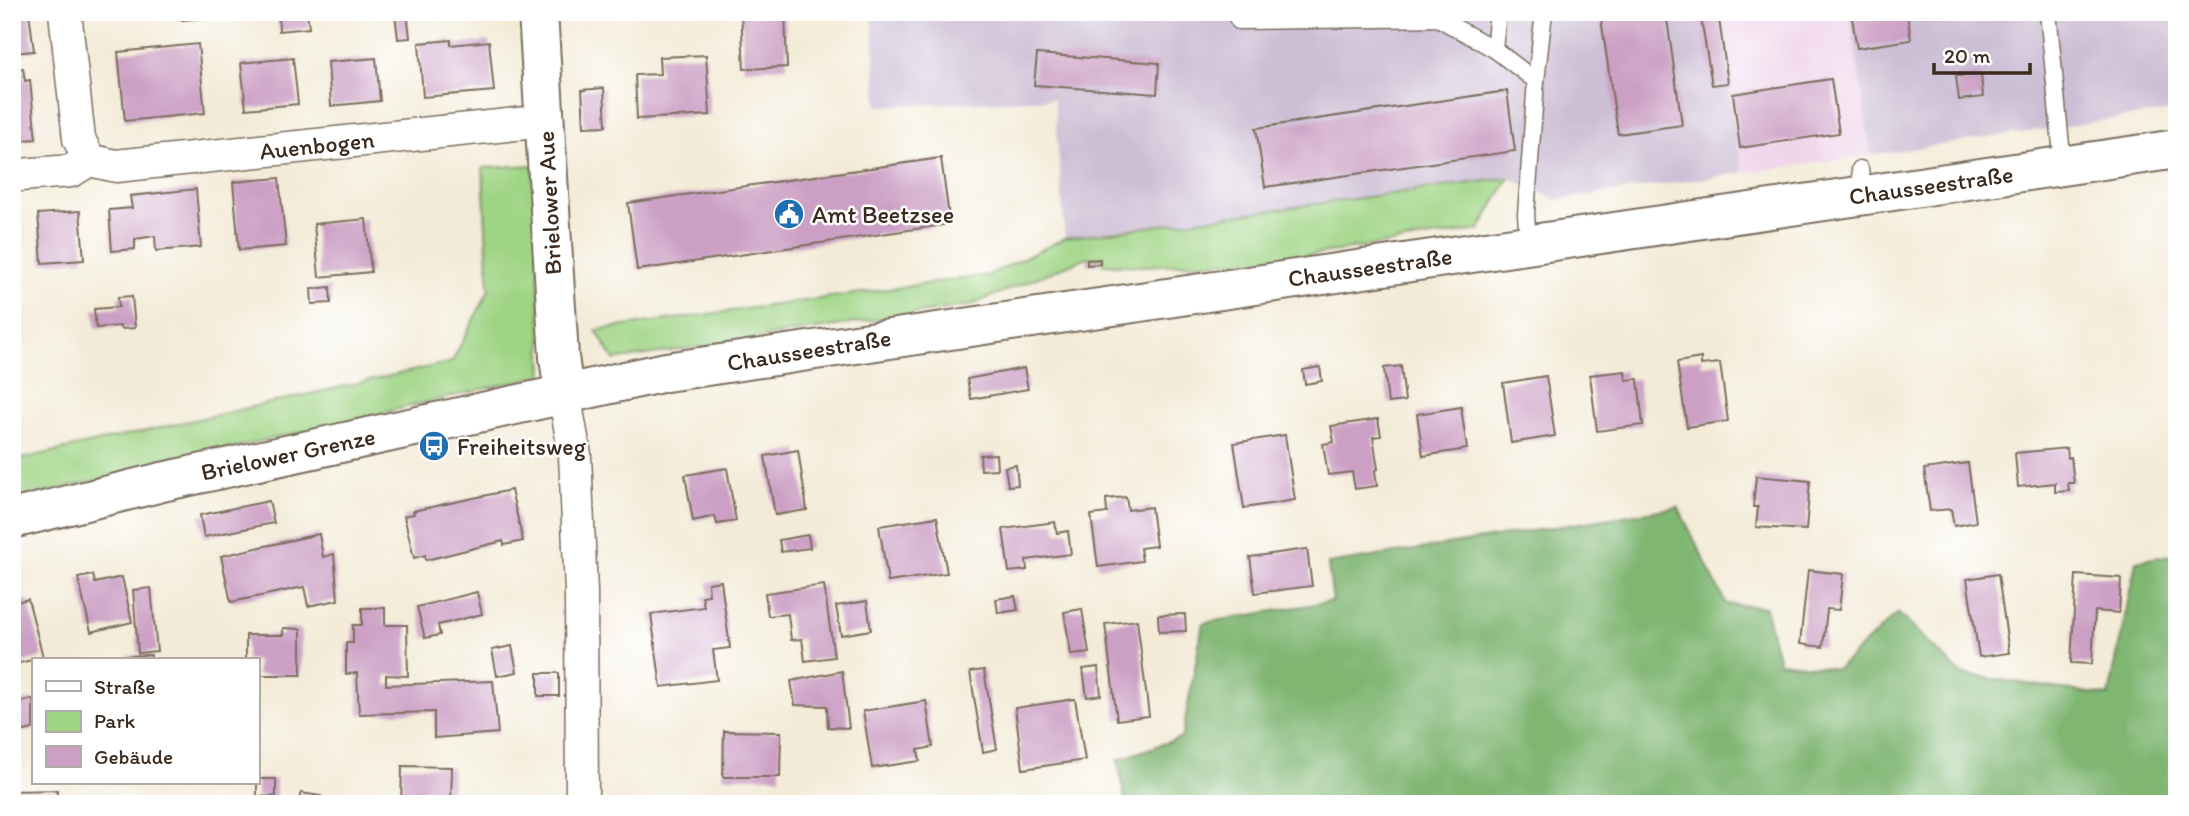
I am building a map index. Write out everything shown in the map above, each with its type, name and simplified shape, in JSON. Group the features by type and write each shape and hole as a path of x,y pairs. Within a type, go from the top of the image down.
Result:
{"main road":[{"name":"Brielower Aue","path":"538,12 559,357 564,393"},
{"name":"Chausseestraße","path":"564,393 666,372 1528,244 1862,182 2063,166 2177,149"},
{"name":"Brielower Grenze","path":"12,519 162,482 564,393"}],"street":[{"path":"65,12 79,139 89,160"},
{"name":"Auenbogen","path":"20,175 71,171 89,160 116,166 545,121"},
{"path":"564,393 575,455 581,592 582,804"}],"lane":[{"path":"1234,12 1240,21 1438,18 1494,49 1536,81"},
{"path":"1494,49 1498,12"},
{"path":"1528,244 1526,214 1544,12"},
{"path":"2048,12 2063,166"}],"shaded area":[{"path":"872,12 1721,12 1733,88 1729,90 1742,173 1558,200 1509,178 1065,238 1054,99 877,106"},
{"path":"1721,12 1850,12 1871,155 1742,173 1729,89 1733,87"},
{"path":"1850,12 2177,12 2177,110 1871,155"}],"green space":[{"path":"533,165 543,375 12,500 12,461 452,362 489,290 483,168"},
{"path":"1509,178 1479,230 1282,259 1144,266 1103,264 1102,257 1085,258 971,305 614,360 596,330 989,275 1065,238"},
{"path":"1678,507 1726,604 1765,607 1779,662 1837,669 1898,613 1961,674 2109,696 2136,561 2177,554 2177,804 1126,804 1118,760 1182,737 1203,623 1333,601 1328,564"}],"building":[{"path":"12,12 29,12 34,51 12,53"},
{"path":"181,12 215,12 216,17 182,20"},
{"path":"278,12 307,12 309,28 279,31"},
{"path":"407,12 410,38 398,39 395,14"},
{"path":"741,12 785,12 787,67 744,69"},
{"path":"1068,12 1116,12 1115,18"},
{"path":"1600,12 1666,12 1682,125 1618,134"},
{"path":"1700,12 1718,12 1728,83 1712,85"},
{"path":"1851,12 1907,12 1911,40 1857,48"},
{"path":"451,40 451,45 489,41 494,91 423,97 419,43"},
{"path":"198,44 205,113 125,121 118,52"},
{"path":"1037,54 1159,63 1157,94 1034,85"},
{"path":"706,55 710,115 637,119 635,75 660,74 659,57"},
{"path":"293,58 298,104 246,109 241,63"},
{"path":"376,58 380,101 331,106 328,62"},
{"path":"23,68 25,81 30,80 36,139 12,141 12,69"},
{"path":"1981,74 1983,97 1959,100 1956,76"},
{"path":"1831,79 1839,133 1740,148 1733,94"},
{"path":"604,88 606,126 584,127 582,90"},
{"path":"1507,91 1515,151 1265,187 1256,128"},
{"name":"Amt Beetzsee","path":"941,158 950,224 637,270 628,203"},
{"path":"279,178 286,246 239,250 233,182"},
{"path":"196,189 201,247 156,251 155,236 135,239 135,249 112,251 109,210 132,208 130,196"},
{"path":"12,208 17,208 21,248 12,249"},
{"path":"80,211 84,260 42,263 38,214"},
{"path":"366,219 371,272 319,277 314,224"},
{"path":"1100,259 1100,264 1087,265 1087,260"},
{"path":"330,287 331,303 312,304 311,289"},
{"path":"132,296 135,328 96,328 94,309 119,307 118,297"},
{"path":"1701,358 1701,365 1720,363 1728,421 1687,427 1677,362"},
{"path":"1401,366 1405,401 1388,403 1384,368"},
{"path":"1320,367 1322,381 1305,384 1303,370"},
{"path":"1024,368 1028,389 971,399 967,379"},
{"path":"1625,371 1626,380 1638,379 1643,425 1597,431 1590,375"},
{"path":"1546,376 1555,436 1511,443 1503,383"},
{"path":"1461,407 1467,449 1423,456 1417,414"},
{"path":"1378,419 1381,436 1373,437 1378,469 1375,470 1377,486 1355,489 1352,472 1328,475 1323,444 1334,442 1331,426"},
{"path":"1285,435 1295,500 1244,508 1234,443"},
{"path":"2067,448 2068,458 2071,457 2074,483 2068,483 2069,491 2055,492 2055,483 2018,487 2015,453"},
{"path":"798,450 807,510 775,515 765,456"},
{"path":"996,454 997,469 981,470 980,455"},
{"path":"1968,463 1976,522 1954,526 1951,509 1930,511 1924,469"},
{"path":"1016,465 1018,485 1008,486 1005,467"},
{"path":"727,468 736,521 717,524 715,516 693,521 685,475"},
{"path":"1756,476 1810,481 1806,530 1756,527 1758,507 1753,507"},
{"path":"511,490 523,541 504,545 503,541 426,560 425,555 414,558 404,516 414,514 413,511"},
{"path":"1126,497 1128,510 1151,507 1156,546 1140,548 1142,561 1098,567 1091,515 1107,513 1106,499"},
{"path":"269,501 274,523 204,537 200,515"},
{"path":"937,517 947,573 888,582 879,526"},
{"path":"1055,522 1057,533 1068,531 1071,554 1026,560 1027,570 1009,572 1003,529"},
{"path":"319,534 323,557 334,554 338,600 308,606 304,587 231,602 221,556"},
{"path":"808,535 810,548 781,552 779,540"},
{"path":"1307,549 1312,586 1255,593 1250,557"},
{"path":"1808,570 1843,574 1839,610 1827,609 1823,647 1800,644"},
{"path":"1998,574 2009,653 1979,657 1967,579"},
{"path":"93,575 95,583 122,577 132,622 91,632 78,578"},
{"path":"2076,575 2121,578 2119,613 2095,611 2092,664 2071,663"},
{"path":"721,581 730,648 713,650 717,680 661,687 651,614 704,607 702,596 709,595 708,583"},
{"path":"824,585 834,657 805,661 802,639 791,640 788,614 768,616 765,593"},
{"path":"151,588 157,651 138,653 133,590"},
{"path":"477,592 482,614 438,625 440,635 425,638 417,607"},
{"path":"1015,596 1018,610 998,613 996,599"},
{"path":"28,599 43,657 12,665 12,603"},
{"path":"867,601 871,630 841,635 836,606"},
{"path":"362,608 385,608 385,625 407,625 408,676 386,675 386,685 493,681 498,733 434,738 434,712 359,714 357,673 346,674 346,643 353,643 353,625 362,625"},
{"path":"1082,609 1089,653 1071,655 1064,612"},
{"path":"1185,614 1186,631 1159,632 1158,615"},
{"path":"1137,620 1149,716 1117,720 1105,624"},
{"path":"283,628 301,629 301,675 259,675 259,658 246,658 246,635 283,635"},
{"path":"512,646 517,672 497,676 492,650"},
{"path":"151,655 151,658 127,658"},
{"path":"1098,667 1101,695 1087,697 1083,669"},
{"path":"984,670 997,749 983,752 970,672"},
{"path":"842,671 849,728 828,727 827,706 795,705 791,681"},
{"path":"538,673 559,673 559,696 538,696"},
{"path":"32,699 32,729 20,732 13,703"},
{"path":"1075,699 1085,760 1023,769 1015,708"},
{"path":"926,701 933,747 918,750 920,761 872,768 863,711"},
{"path":"724,731 781,732 780,777 723,777"},
{"path":"402,766 452,767 451,804 401,804"},
{"path":"259,779 276,779 276,796 257,797"},
{"path":"57,790 57,803 12,804 12,791"},
{"path":"301,793 321,796 319,804 300,804"},
{"path":"716,800 769,801 769,804 716,804"}],"place":[{"name":"Amt Beetzsee","path":"789,214"},
{"name":"Freiheitsweg","path":"434,446"}]}
